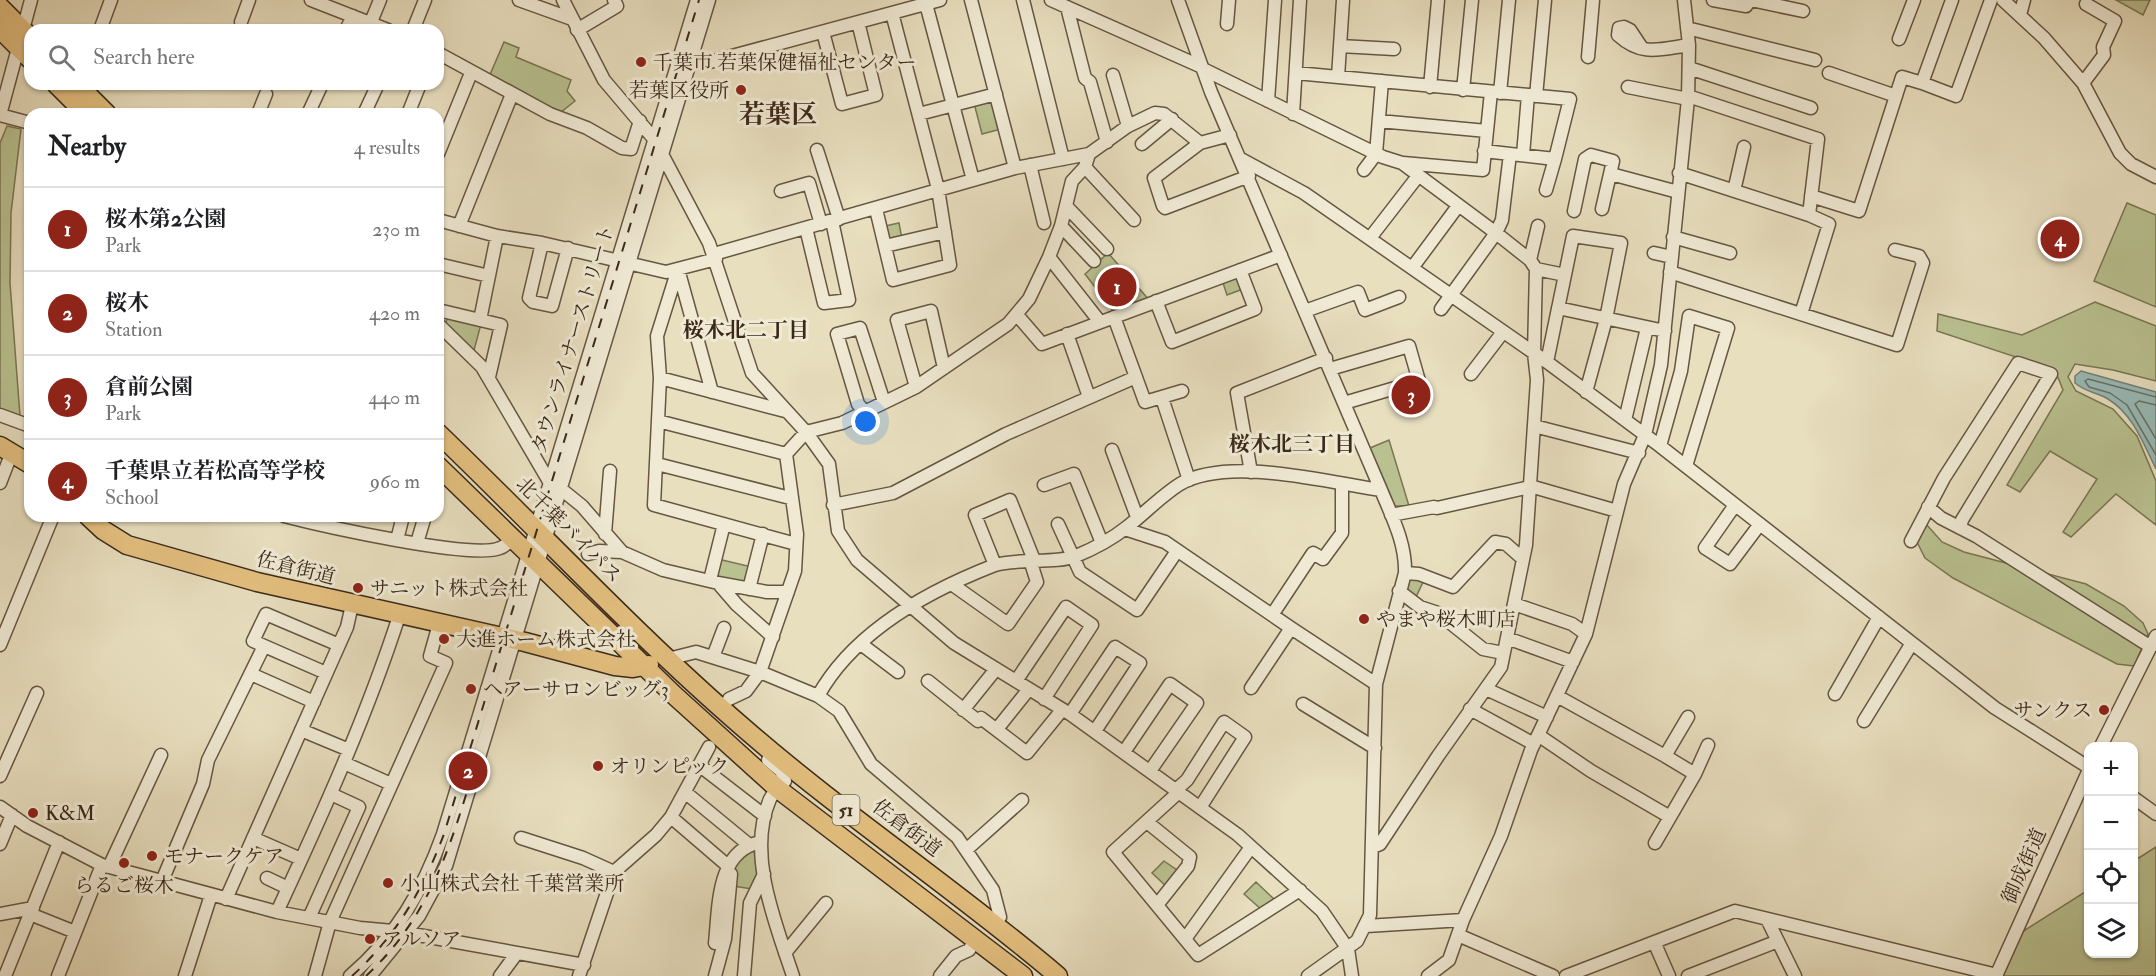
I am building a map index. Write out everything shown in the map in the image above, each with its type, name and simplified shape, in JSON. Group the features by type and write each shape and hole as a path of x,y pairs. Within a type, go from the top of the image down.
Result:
{"highway":[{"path":"0,7 24,42"},
{"path":"0,29 24,42"},
{"path":"62,90 80,108"},
{"path":"83,90 101,108"},
{"name":"北千葉バイパス","path":"444,439 668,659"},
{"path":"6,449 24,460"},
{"name":"51","path":"444,472 511,540 778,789 1023,976"},
{"name":"佐倉街道","path":"94,522 127,545 257,582 352,605 509,639 615,666 645,666 668,659 721,700 780,760 994,921 1058,976"}],"street":[{"path":"28,24 32,0"},
{"path":"102,24 111,0"},
{"path":"241,22 249,0"},
{"path":"311,0 375,24"},
{"path":"371,22 380,0"},
{"path":"415,24 425,0"},
{"path":"519,0 574,24 617,6 614,0"},
{"path":"563,0 604,80 654,139 715,257 749,366 785,411 806,432 829,464 838,531 857,560 954,643 1095,731 1201,806 1251,847 1322,911 1348,949 1352,976"},
{"name":"タウンライナーストリート","path":"624,261 654,139 697,0"},
{"name":"タウンライナーストリート","path":"370,976 407,933 429,901 446,866 541,532 624,261 662,154 709,0"},
{"path":"689,64 706,63 940,0"},
{"path":"971,0 1015,168"},
{"path":"1023,0 1063,159"},
{"path":"1051,0 1202,68 1376,154 1402,163 1483,170 1487,131 1509,0"},
{"path":"1178,0 1202,68 1403,546 1405,573 1376,684 1372,904 1366,926 1348,949 1308,976"},
{"path":"1227,24 1229,0"},
{"path":"1268,101 1275,0"},
{"path":"1293,114 1300,0"},
{"path":"1338,77 1343,0"},
{"path":"1430,87 1438,0"},
{"path":"1463,90 1472,0"},
{"path":"1441,309 1496,233 1502,220 1532,95 1545,0"},
{"path":"1588,57 1593,0"},
{"path":"1428,976 1449,960 1463,920 1501,836 1536,740 1586,634 1624,484 1645,435 1661,365 1688,97 1689,45 1684,0"},
{"path":"1713,0 1746,6 1750,0 1803,11"},
{"path":"1899,39 1914,0"},
{"path":"1922,83 1952,0"},
{"path":"1811,196 1859,211 1902,76 1956,96 1991,0"},
{"path":"2002,0 2044,38 2084,83 2120,153 2131,164 2156,177"},
{"path":"2020,15 2024,0"},
{"path":"926,4 972,180"},
{"path":"2084,83 2104,55 2103,47 2115,21 2086,4"},
{"path":"1066,7 1085,78 1090,82 1107,142"},
{"path":"876,209 893,280 950,265 938,189 892,13"},
{"path":"349,24 353,16"},
{"path":"823,32 842,104 876,95 858,22"},
{"path":"1687,28 1815,60"},
{"path":"1642,48 1660,51 1689,45"},
{"path":"24,46 0,113 24,121"},
{"path":"1340,46 1394,49"},
{"path":"444,57 550,114 587,128 622,148 630,149 640,122"},
{"path":"1689,68 1811,108"},
{"path":"444,139 471,73"},
{"path":"1296,73 1570,99 1546,190"},
{"path":"1829,73 1896,96"},
{"path":"1113,75 1128,126"},
{"path":"1364,170 1376,154 1382,81"},
{"path":"1628,87 1688,97 1818,139 1809,215"},
{"path":"311,108 319,90"},
{"path":"367,108 375,90"},
{"path":"410,108 418,90"},
{"path":"260,108 266,94"},
{"path":"459,226 512,94"},
{"path":"919,114 996,94"},
{"path":"444,222 497,236 568,248 666,272 938,189 1015,168 1089,154 1128,126 1155,113 1164,114 1172,119 1200,143"},
{"path":"1142,144 1172,119"},
{"path":"1379,121 1487,131"},
{"path":"1230,135 1200,143 1154,178 1166,208 1249,176"},
{"path":"1734,191 1744,147"},
{"path":"806,228 824,303 849,300 817,150"},
{"path":"1484,151 1555,159"},
{"path":"793,976 764,874 761,842 771,797 784,781 781,771 732,728 721,700 746,691 760,672 795,571 796,544 786,454 806,432 842,423 916,387 993,336 1017,315 1029,299 1049,257 1061,226 1072,181 1084,167 1089,154"},
{"path":"1574,211 1585,159 1591,155 1613,161 1602,209"},
{"path":"1241,159 1304,193 1534,353 1686,466 1995,708 2084,764"},
{"path":"1402,163 1496,233 1533,265 1565,275"},
{"path":"1030,165 1044,223"},
{"path":"1084,167 1134,220"},
{"path":"1679,173 1809,215 1829,224 1801,314"},
{"path":"1611,174 1678,192"},
{"path":"1370,238 1418,176"},
{"path":"781,191 809,183 831,221"},
{"path":"1066,206 1107,249"},
{"path":"1412,268 1458,206"},
{"path":"1061,226 1094,261"},
{"path":"1373,847 1380,844 1501,667 1526,545 1537,380 1534,353 1533,265 1538,226"},
{"path":"885,246 945,232"},
{"path":"480,320 497,236"},
{"path":"1546,362 1573,236 1621,243 1606,319 1586,392"},
{"path":"1673,237 1730,253"},
{"path":"542,243 529,298 533,302 552,306 568,248"},
{"path":"1670,272 1897,345 1923,263 1919,256 1895,250"},
{"path":"1654,253 1671,257"},
{"path":"1017,315 1042,344 1281,255"},
{"path":"1049,257 1100,322"},
{"path":"444,265 489,276"},
{"path":"678,269 657,336 660,378 654,505 796,544"},
{"path":"678,269 712,392"},
{"path":"1156,301 1172,342 1255,309 1240,270"},
{"path":"1305,311 1358,292 1365,310 1399,297"},
{"path":"1558,308 1665,331"},
{"path":"444,311 501,325 489,377"},
{"path":"916,387 897,320 931,311 944,368"},
{"path":"1660,446 1681,371 1689,316 1728,328 1686,466"},
{"path":"1114,317 1145,402 1182,391"},
{"path":"864,411 858,404 837,334 860,328 884,402"},
{"path":"1625,420 1647,328"},
{"path":"444,329 463,346 489,377 555,486 582,506 622,552"},
{"path":"1470,374 1503,332"},
{"path":"1067,334 1089,397"},
{"path":"1251,472 1237,393 1328,363 1409,346 1419,381 1344,403"},
{"path":"1911,541 1928,507 2018,363 2051,374 1962,520 1960,528"},
{"path":"833,505 893,493 1006,434 1136,377"},
{"path":"660,378 785,411"},
{"path":"1162,398 1189,480"},
{"path":"0,415 24,424"},
{"path":"658,421 786,454"},
{"path":"1534,426 1639,453"},
{"path":"0,483 6,449"},
{"path":"1112,450 1137,517"},
{"path":"657,464 790,498"},
{"path":"818,696 833,672 861,644 910,606 995,565 1073,557 1125,529 1170,491 1189,480 1227,470 1381,490"},
{"path":"605,534 610,471"},
{"path":"1044,485 1074,474 1102,543"},
{"path":"1272,615 1313,553 1323,559 1342,533 1342,484"},
{"path":"1391,514 1437,508 1530,487 1617,511"},
{"path":"953,585 1008,624 1036,582 1032,560 1010,500 975,515 995,565"},
{"path":"1735,505 1705,548 1730,564 1760,524"},
{"path":"1928,507 1941,518 2153,642 2103,742"},
{"path":"0,645 51,522"},
{"path":"309,522 354,533 467,549 499,549 511,540"},
{"path":"397,540 402,522"},
{"path":"417,543 423,522"},
{"path":"714,582 724,524"},
{"path":"1058,524 1073,557 1086,578 1137,610 1177,551"},
{"path":"1125,529 1165,542 1376,684"},
{"path":"749,589 763,534"},
{"path":"1405,573 1419,574 1454,587 1495,542 1506,544 1523,559"},
{"path":"588,554 599,551 622,552 663,570 749,589 788,592"},
{"path":"714,582 773,637"},
{"path":"1399,591 1420,607 1438,613 1483,649 1503,653"},
{"path":"1514,604 1572,624 1586,634"},
{"path":"226,899 339,645 352,605"},
{"path":"1016,681 1066,608 1092,625 1044,699"},
{"path":"326,673 253,641 266,614 339,645"},
{"path":"277,912 344,763 377,682 399,616"},
{"path":"1835,694 1879,617"},
{"path":"315,976 330,922 446,663 430,656 439,624"},
{"path":"713,657 724,628"},
{"path":"1251,688 1291,628"},
{"path":"1507,638 1573,663"},
{"name":"タウンライナーストリート","path":"350,976 393,931 417,896 433,861 509,639"},
{"path":"1864,721 1912,643"},
{"path":"861,644 898,672"},
{"path":"162,881 203,784 208,760 264,646"},
{"path":"928,681 978,722 981,718 1027,753 1066,712 1115,647 1140,663 1095,731"},
{"path":"668,659 696,652 713,657 760,672 818,696 839,711 871,764 919,802 957,837 996,896 1000,917 994,921"},
{"path":"963,710 996,669"},
{"path":"251,674 314,702"},
{"path":"1124,752 1170,684 1188,696 1197,703 1150,771"},
{"path":"997,729 1029,689"},
{"path":"1486,689 1547,717"},
{"path":"0,777 37,693"},
{"path":"1557,696 1695,774"},
{"path":"1303,704 1375,748"},
{"path":"1470,710 1536,740 1670,817"},
{"path":"1665,756 1688,717"},
{"path":"1201,806 1245,737 1224,722 1179,790 1113,852 1198,955 1300,890"},
{"path":"301,730 349,750"},
{"path":"1655,843 1695,774 1708,745"},
{"path":"407,933 517,953 581,970 614,872 657,835 671,817 686,793 708,747"},
{"path":"58,976 105,866 161,755"},
{"path":"344,763 392,784"},
{"path":"699,765 765,816"},
{"name":"御成街道","path":"1996,975 2084,781"},
{"path":"686,793 747,844"},
{"path":"309,918 359,807 331,794"},
{"path":"966,850 1023,800"},
{"path":"2138,801 2156,814"},
{"path":"0,807 105,866 277,912 393,931"},
{"path":"0,844 12,815"},
{"path":"671,817 731,863"},
{"path":"1147,822 1190,858 1188,866 1157,905"},
{"path":"253,838 301,859"},
{"path":"521,838 583,858 614,872"},
{"path":"5,976 59,842"},
{"path":"715,944 723,877 747,844 761,842"},
{"path":"1185,939 1251,847"},
{"path":"715,976 725,939 731,863"},
{"path":"744,976 750,903 764,874"},
{"path":"267,878 288,888"},
{"path":"185,976 211,895"},
{"path":"785,953 826,903"},
{"path":"0,914 31,911 75,932"},
{"path":"1566,976 1656,944 1735,912 1996,975"},
{"path":"1767,919 1795,976"},
{"path":"1366,926 1463,920"},
{"path":"1458,936 1553,976"},
{"path":"940,976 956,956 969,950 976,939"},
{"path":"1688,976 1778,941"},
{"path":"1656,944 1669,976"},
{"path":"500,976 517,953"}],"green space":[{"path":"2116,0 2150,0 2143,15"},
{"path":"504,42 519,48 516,57 571,80 567,91 575,101 561,112 489,77"},
{"path":"989,99 994,102 1001,129 982,134 974,103"},
{"path":"7,126 21,129 11,213 10,283 20,416 0,409 0,143"},
{"path":"2127,203 2156,215 2156,307 2094,281"},
{"path":"899,223 902,239 890,241 885,226"},
{"path":"1108,253 1150,301 1115,313 1085,274"},
{"path":"1237,274 1243,289 1227,295 1222,280"},
{"path":"2095,302 2156,326 2156,381 2113,370 2075,364 2068,377 2076,391 2113,409 2137,436 2156,481 2156,525 2116,494 2071,537 2063,532 2097,479 2050,451 2020,492 2007,485 2063,390 2055,370 1937,331 1938,314 2022,335"},
{"path":"448,316 481,324 473,354 444,328"},
{"path":"1419,384 1423,399 1403,405 1398,390"},
{"path":"1389,440 1409,506 1395,506 1370,448"},
{"path":"1918,515 1942,542 1964,552 2086,584 2124,606 2143,623 2148,634 2134,666 2117,664 1953,578 1925,558 1917,542"},
{"path":"718,559 752,567 747,584 716,579"},
{"path":"1410,578 1424,580 1415,599 1406,592"},
{"path":"759,845 760,873 752,889 733,886 735,860"},
{"path":"2156,847 2156,976 2002,976 2022,932 2084,893 2084,958 2138,958 2138,858"},
{"path":"1164,861 1177,870 1166,886 1152,873"},
{"path":"1256,882 1276,901 1262,910 1244,894"}],"water":[{"path":"2081,371 2156,392 2156,469 2131,421 2117,405 2075,383 2075,376"}],"railway":[{"path":"352,976 382,945 407,911 427,874 444,834 699,0"},
{"path":"366,976 389,952 424,901 449,845 478,755"}],"place":[{"name":"千葉市 若葉保健福祉センター","path":"641,62"},
{"name":"若葉区役所","path":"741,90"},
{"name":"千葉県立若松高等学校","path":"2060,239"},
{"name":"桜木第2公園","path":"1117,287"},
{"name":"倉前公園","path":"1411,395"},
{"name":"サニット株式会社","path":"358,588"},
{"name":"やまや桜木町店","path":"1364,619"},
{"name":"大進ホーム株式会社","path":"444,639"},
{"name":"ヘアーサロンビッグ3","path":"471,689"},
{"name":"サンクス","path":"2104,710"},
{"name":"オリンピック","path":"598,766"},
{"name":"桜木","path":"468,771"},
{"name":"K&M","path":"33,813"},
{"name":"モナークケア","path":"152,856"},
{"name":"らるご桜木","path":"124,863"},
{"name":"小山株式会社 千葉営業所","path":"388,883"},
{"name":"アルソア","path":"370,939"}],"district":[{"name":"若葉区","path":"778,115"},
{"name":"桜木北二丁目","path":"746,330"},
{"name":"桜木北三丁目","path":"1292,444"}]}
